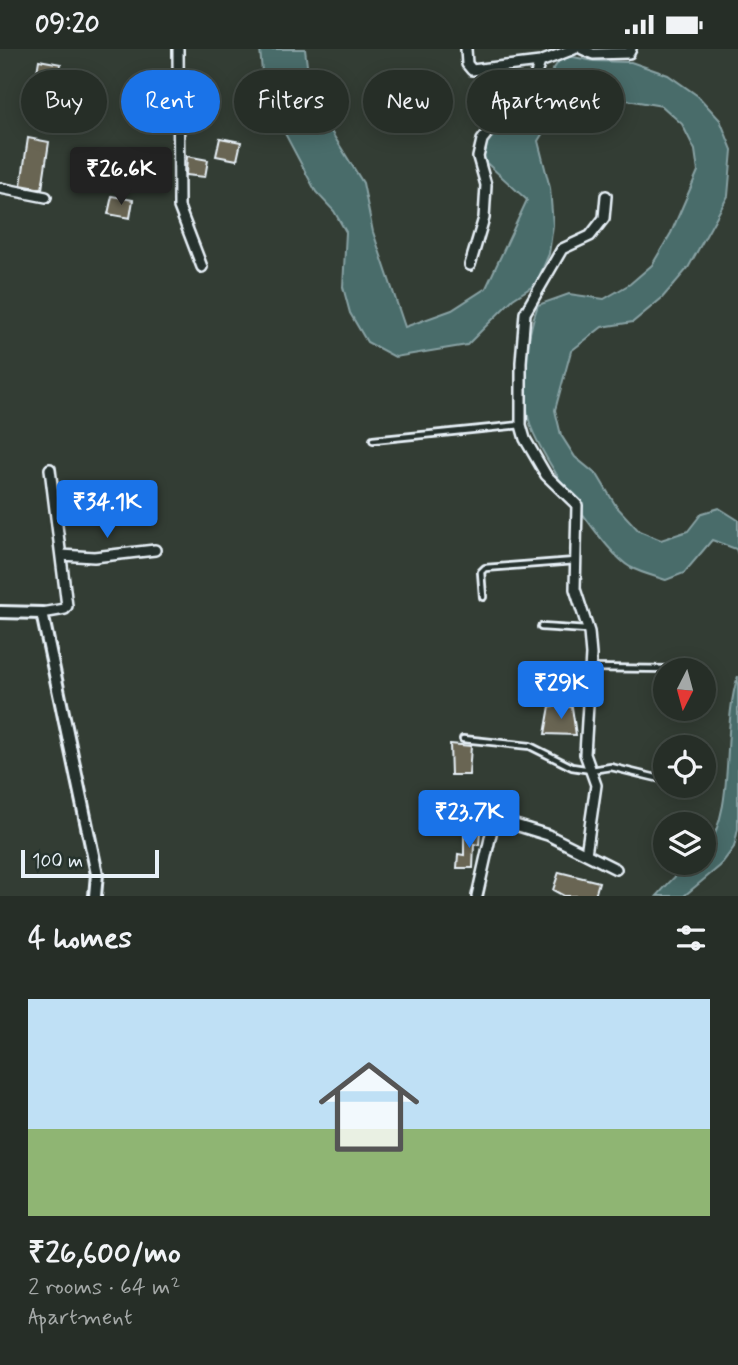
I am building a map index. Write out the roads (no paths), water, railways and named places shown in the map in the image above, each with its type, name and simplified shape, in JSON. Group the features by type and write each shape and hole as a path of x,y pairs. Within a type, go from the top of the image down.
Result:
{"street":[{"path":"178,49 179,207 202,267"},
{"path":"466,49 467,64 472,70 540,62 574,49"},
{"path":"582,49 600,54 629,53 631,49"},
{"path":"470,265 484,218 486,185 478,157 482,140 500,117 530,92 540,62"},
{"path":"0,188 46,197"},
{"path":"586,854 596,785 585,754 590,668 588,630 575,589 576,504 545,475 525,439 521,425 521,362 526,310 564,247 588,238 603,220 606,196"},
{"path":"0,611 41,613 66,608 50,469"},
{"path":"61,555 94,557 155,550"},
{"path":"41,613 97,874 95,896"},
{"path":"477,896 493,825 499,820 548,835 616,869"}],"lane":[{"path":"373,440 521,425"},
{"path":"483,597 481,572 485,568 577,561"},
{"path":"541,627 588,630"},
{"path":"590,668 653,669"},
{"path":"463,739 530,745 572,767 611,767 653,777"}],"water":[{"path":"260,49 305,49 308,70 262,70"},
{"path":"563,55 594,61 631,62 668,75 698,96 720,120 732,150 728,196 688,268 662,298 633,322 602,327 571,351 555,410 561,435 575,457 598,476 616,506 639,531 661,540 688,531 702,513 719,508 738,520 738,555 736,549 712,540 684,573 666,580 630,567 590,524 560,481 537,441 528,414 525,383 530,333 538,305 569,294 604,299 630,284 652,265 671,233 698,171 695,150 682,124 662,106 624,100 624,70 553,70"},
{"path":"285,133 332,133 363,183 373,232 405,327 452,310 486,288 527,200 479,156 493,133 543,133 538,141 550,188 553,225 549,254 536,284 513,299 467,345 395,357 367,342 350,313 343,287 346,232 334,211 316,192"},
{"path":"738,676 738,829 734,847 716,869 716,829 725,791 733,697"},
{"path":"677,875 709,875 684,896 657,896"}]}
